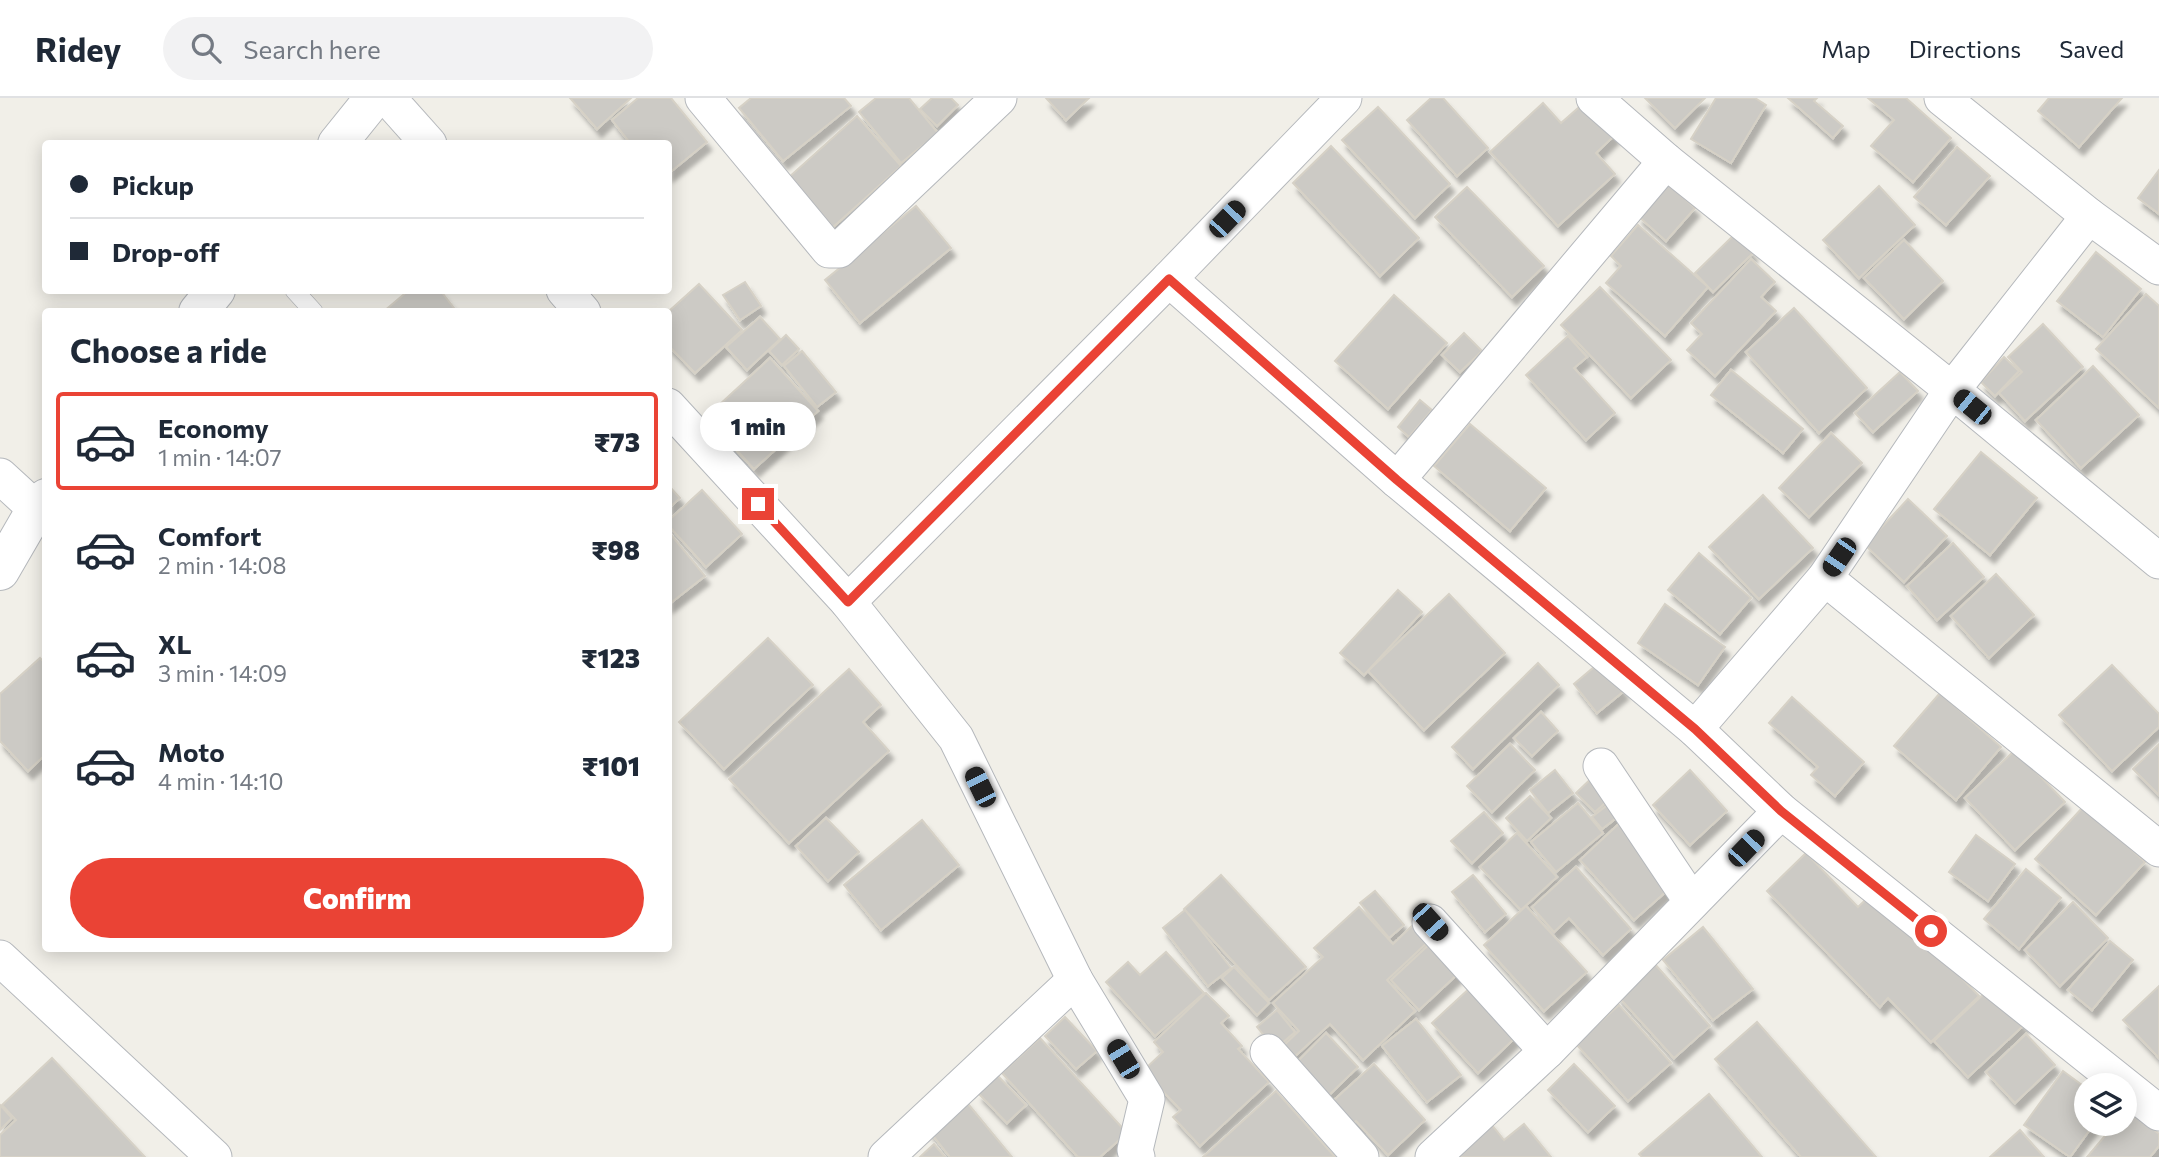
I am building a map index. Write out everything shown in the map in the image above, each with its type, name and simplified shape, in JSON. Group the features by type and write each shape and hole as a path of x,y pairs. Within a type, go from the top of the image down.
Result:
{"street":[{"path":"340,140 374,98"},
{"path":"388,98 425,140"},
{"path":"703,98 829,250 839,250 999,98"},
{"path":"848,602 1169,279 1344,98"},
{"path":"1594,98 1666,161 2159,561"},
{"path":"1942,98 2089,216 2159,267"},
{"path":"1397,480 1666,161"},
{"path":"1695,729 1825,578 1951,390 2089,216"},
{"path":"1169,279 1397,480 1695,729 1781,811 2159,1113"},
{"path":"201,308 213,294"},
{"path":"567,294 580,308"},
{"path":"672,409 848,602 956,738 1074,980 1147,1099 1135,1150 1138,1157"},
{"path":"0,476 41,503 0,571"},
{"path":"1825,578 2159,849"},
{"path":"1601,766 1692,902"},
{"path":"1433,1157 1547,1051 1781,811"},
{"path":"1430,922 1547,1051"},
{"path":"0,958 214,1157"},
{"path":"886,1157 1074,980"},
{"path":"1268,1052 1361,1157"}],"lane":[{"path":"298,294 310,308"}],"building":[{"path":"570,98 631,98 597,129"},
{"path":"638,98 671,98 707,142 672,171 672,140 628,140 612,120"},
{"path":"751,98 844,98 851,106 783,161 739,108"},
{"path":"876,98 909,98 938,133 901,163 859,112"},
{"path":"932,98 951,98 958,105 937,126 920,109"},
{"path":"1046,98 1089,98 1066,120"},
{"path":"1431,98 1443,98 1488,148 1457,176 1407,120"},
{"path":"1645,98 1705,98 1675,128"},
{"path":"1716,98 1755,98 1766,105 1731,163 1691,139"},
{"path":"1788,98 1817,98 1814,101 1843,126 1833,138"},
{"path":"1868,98 1906,98 1951,138 1913,182 1871,146 1894,120"},
{"path":"2049,98 2122,98 2079,147 2038,111"},
{"path":"1585,102 1615,135 1596,153 1615,174 1558,226 1490,152 1543,103 1561,123"},
{"path":"1378,107 1450,184 1415,218 1342,140"},
{"path":"857,116 901,166 832,228 788,178"},
{"path":"1331,146 1419,238 1380,276 1293,183"},
{"path":"1957,147 1990,176 1946,225 1914,197"},
{"path":"2159,170 2159,214 2138,198"},
{"path":"1667,183 1695,208 1666,241 1638,216"},
{"path":"1879,186 1915,225 1859,278 1823,240"},
{"path":"1467,187 1544,266 1512,297 1435,217"},
{"path":"916,206 951,248 860,323 825,280"},
{"path":"1638,225 1708,287 1665,336 1606,283 1621,266 1611,256"},
{"path":"1735,234 1753,253 1713,292 1695,273"},
{"path":"1904,240 1943,281 1904,319 1864,278"},
{"path":"2096,252 2141,289 2103,337 2057,301"},
{"path":"1751,259 1775,282 1761,297 1776,311 1715,376 1687,350 1702,334 1691,323"},
{"path":"745,282 761,306 740,320 723,295"},
{"path":"699,284 742,330 695,373 672,349 672,308"},
{"path":"1600,287 1671,360 1631,398 1561,325"},
{"path":"404,294 443,294 454,308 388,308"},
{"path":"2146,294 2159,306 2159,408 2096,349"},
{"path":"1394,295 1447,343 1388,409 1335,361"},
{"path":"1794,308 1867,388 1819,433 1746,352"},
{"path":"760,317 780,339 747,370 726,347"},
{"path":"2043,324 2083,367 2025,421 1999,393 2022,372 2008,357"},
{"path":"1464,333 1482,351 1460,372 1442,355"},
{"path":"786,335 799,349 782,365 769,351"},
{"path":"1568,336 1587,357 1574,368 1615,413 1586,440 1526,375"},
{"path":"802,351 836,392 817,407 784,366"},
{"path":"2004,357 2019,371 1995,396 1981,382"},
{"path":"770,358 818,411 754,469 706,417"},
{"path":"2093,366 2139,415 2081,468 2036,420"},
{"path":"1731,370 1803,429 1783,453 1711,395"},
{"path":"1900,372 1918,391 1873,432 1855,413"},
{"path":"1420,400 1432,410 1409,437 1398,427"},
{"path":"1470,424 1546,488 1510,531 1434,466"},
{"path":"1831,433 1862,463 1809,517 1779,488"},
{"path":"1981,452 2037,498 1990,555 1934,509"},
{"path":"672,489 680,498 672,505"},
{"path":"702,490 742,534 706,567 672,529 672,517"},
{"path":"1763,495 1813,548 1759,599 1709,547"},
{"path":"1908,499 1947,536 1904,582 1865,545"},
{"path":"672,536 705,576 672,602"},
{"path":"1953,543 1984,577 1937,620 1907,586"},
{"path":"1699,553 1751,598 1720,634 1668,590"},
{"path":"1996,574 2034,615 1989,658 1951,616"},
{"path":"1398,590 1422,612 1364,675 1340,653"},
{"path":"1449,594 1505,653 1424,730 1368,671"},
{"path":"1665,604 1725,647 1698,685 1638,643"},
{"path":"768,638 813,685 724,769 679,722"},
{"path":"40,658 42,660 42,758 28,771 0,741 0,694"},
{"path":"1600,662 1624,691 1597,713 1574,684"},
{"path":"1538,663 1559,685 1473,769 1452,747"},
{"path":"2112,665 2159,714 2159,727 2112,771 2059,715"},
{"path":"849,669 881,705 863,722 889,751 789,843 729,779"},
{"path":"1940,693 2001,747 1956,800 1894,746"},
{"path":"1792,697 1864,762 1835,796 1811,775 1818,767 1769,723"},
{"path":"1541,712 1558,731 1532,756 1514,738"},
{"path":"1510,744 1535,770 1492,812 1467,786"},
{"path":"2159,744 2159,795 2133,769"},
{"path":"2015,750 2065,802 2015,850 1965,798"},
{"path":"1555,770 1573,793 1548,813 1530,790"},
{"path":"1690,770 1727,811 1690,845 1653,805"},
{"path":"1596,774 1615,794 1595,812 1576,793"},
{"path":"1530,796 1551,818 1527,841 1506,818"},
{"path":"1614,800 1624,812 1602,829 1592,817"},
{"path":"1578,803 1603,833 1556,872 1531,842"},
{"path":"2084,806 2145,862 2096,915 2035,859"},
{"path":"1484,812 1503,833 1472,863 1451,841"},
{"path":"826,818 859,852 828,881 796,846"},
{"path":"922,820 959,865 881,930 844,885"},
{"path":"1623,820 1678,881 1634,920 1580,860"},
{"path":"1517,833 1557,877 1521,910 1480,867"},
{"path":"1976,835 2015,864 1988,901 1949,872"},
{"path":"1806,853 1858,907 1876,890 1979,996 1931,1042 1888,998 1880,1007 1767,891"},
{"path":"1576,867 1631,929 1603,955 1569,918 1554,932 1532,907"},
{"path":"2026,869 2061,898 2019,949 1984,919"},
{"path":"1221,875 1306,967 1269,1000 1184,909"},
{"path":"1473,875 1506,914 1485,932 1452,892"},
{"path":"1375,891 1404,925 1389,938 1360,903"},
{"path":"2073,902 2108,938 2060,986 2025,950"},
{"path":"1526,906 1587,972 1544,1011 1484,945"},
{"path":"1359,907 1393,944 1416,922 1431,939 1387,980 1415,1011 1363,1060 1330,1024 1291,1060 1281,1048 1299,1031 1273,1003 1323,957 1314,948"},
{"path":"1185,910 1231,968 1208,986 1163,928"},
{"path":"1703,927 1753,989 1713,1020 1663,960"},
{"path":"1434,940 1462,970 1419,1010 1391,980"},
{"path":"2110,941 2133,960 2092,1010 2068,990"},
{"path":"1166,952 1204,993 1155,1036 1106,982 1128,962 1140,975"},
{"path":"1653,962 1710,1026 1674,1058 1617,995"},
{"path":"1234,967 1269,1003 1257,1015 1222,978"},
{"path":"2159,986 2159,1058 2123,1020"},
{"path":"1471,987 1516,1037 1478,1073 1432,1023"},
{"path":"1989,989 2024,1025 1968,1077 1934,1041"},
{"path":"1206,993 1229,1016 1221,1023 1242,1046 1238,1049 1269,1082 1200,1146 1173,1117 1181,1110 1143,1071 1163,1052 1154,1042"},
{"path":"1619,1005 1671,1063 1628,1101 1576,1044"},
{"path":"1277,1010 1295,1032 1275,1049 1257,1027"},
{"path":"1065,1017 1097,1051 1076,1069 1045,1036"},
{"path":"1416,1019 1461,1075 1427,1102 1382,1046"},
{"path":"1757,1022 1876,1157 1801,1157 1715,1059"},
{"path":"1326,1033 1358,1067 1326,1098 1294,1065"},
{"path":"2026,1034 2055,1065 2015,1103 1986,1072"},
{"path":"1040,1038 1127,1133 1100,1157 1078,1157 1002,1073"},
{"path":"52,1058 145,1157 0,1157 0,1135 16,1120 2,1105"},
{"path":"1374,1064 1425,1120 1388,1155 1356,1121 1344,1132 1324,1109"},
{"path":"1574,1064 1615,1106 1588,1132 1548,1090"},
{"path":"2063,1071 2074,1079 2074,1136 2085,1136 2070,1157 2024,1125"},
{"path":"997,1075 1026,1105 1007,1123 978,1093"},
{"path":"1276,1091 1335,1157 1203,1157"},
{"path":"1709,1094 1762,1157 1642,1157 1639,1154"},
{"path":"964,1099 1012,1157 950,1157 928,1129"},
{"path":"0,1105 12,1118 0,1130"},
{"path":"2137,1116 2159,1134 2159,1146 2150,1157 2087,1157 2105,1136 2137,1136"},
{"path":"1488,1120 1504,1140 1524,1124 1551,1157 1452,1157"},
{"path":"2020,1130 2044,1157 1990,1157"},
{"path":"934,1144 945,1157 920,1157"}],"route":[{"path":"758,504 848,602 1169,279 1397,480 1695,729 1781,811 1931,931"}]}
